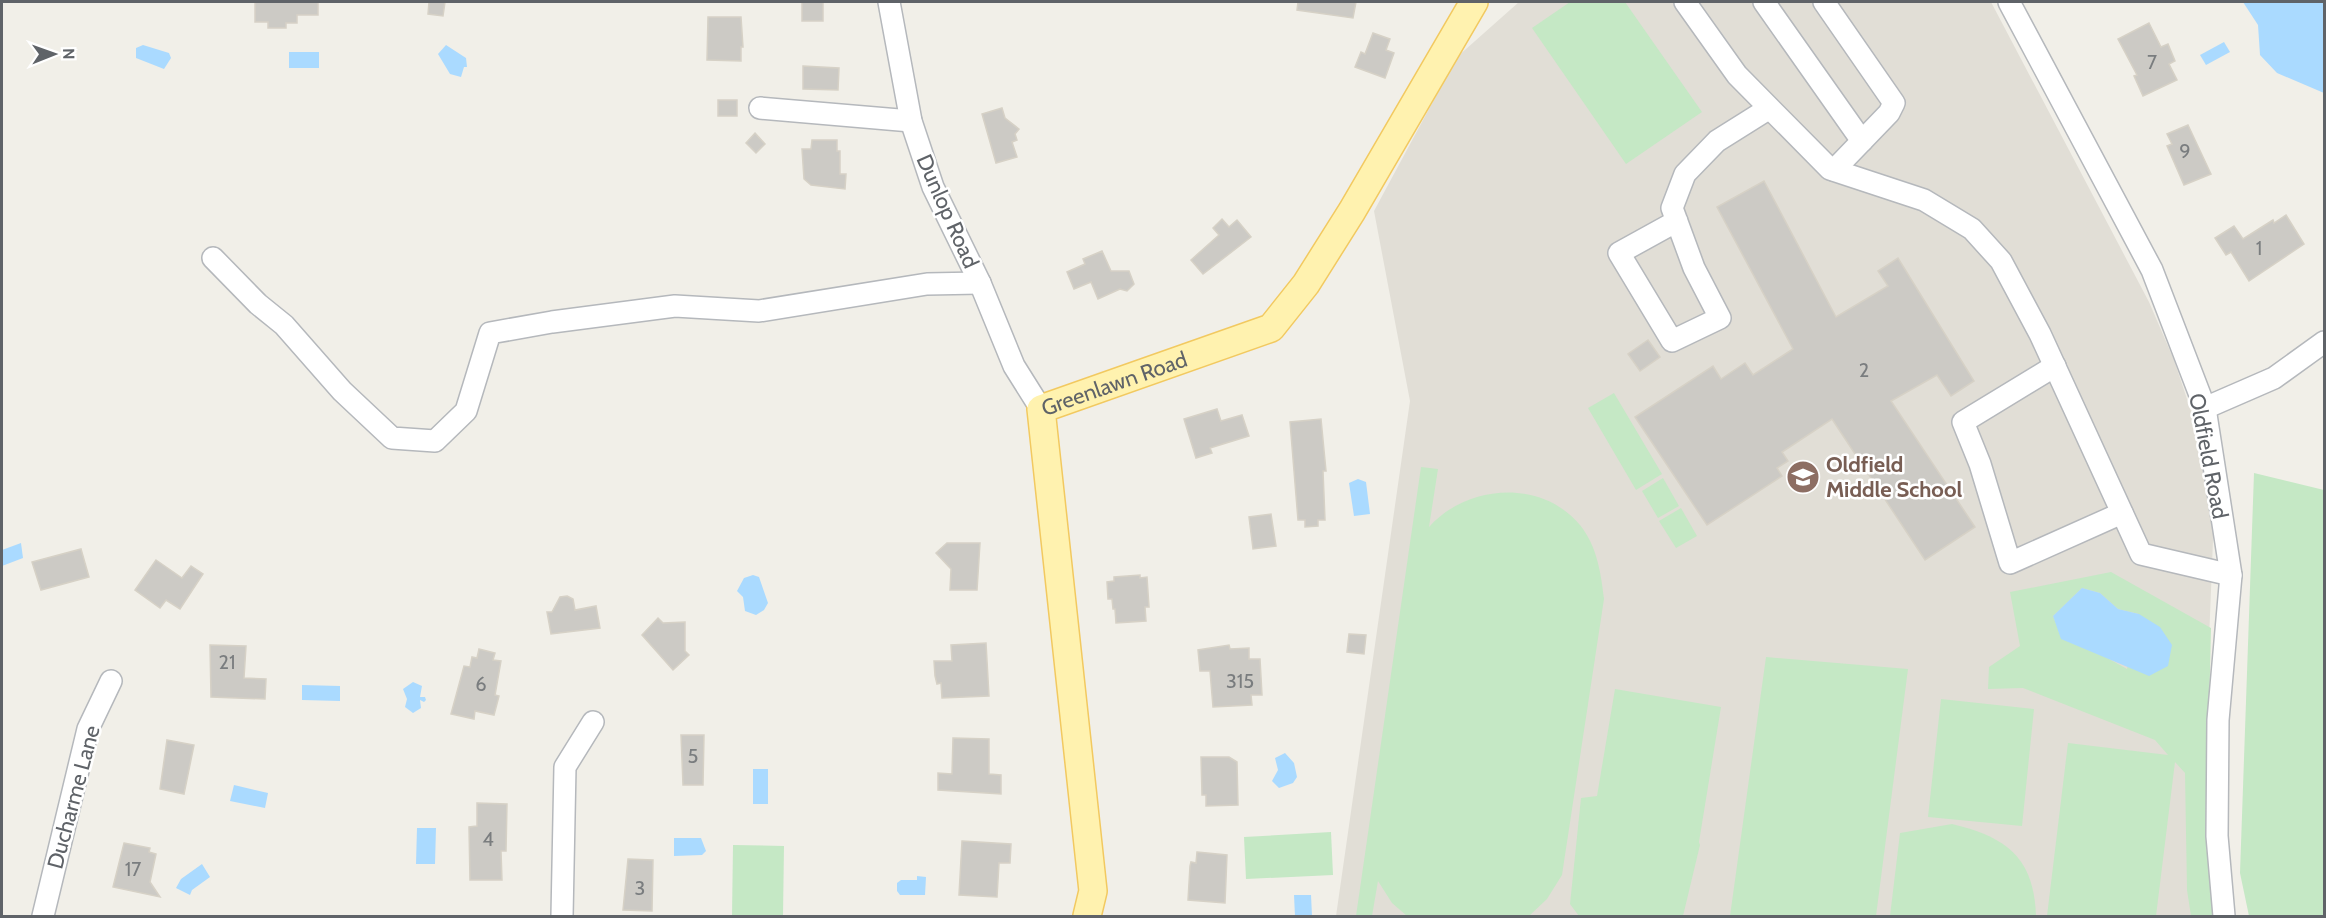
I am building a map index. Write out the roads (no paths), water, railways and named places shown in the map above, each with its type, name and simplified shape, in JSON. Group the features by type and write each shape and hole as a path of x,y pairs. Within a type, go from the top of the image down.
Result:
{"main road":[{"name":"Greenlawn Road","path":"1087,916 1093,891 1041,409 1271,328 1306,284 1346,220 1474,2"}],"street":[{"name":"Dunlop Road","path":"889,2 910,121 933,187 980,283 1014,366 1041,409"},
{"path":"1685,2 1737,75 1768,109 1834,170 1924,200 1972,229 2001,261 2055,366 2141,554 2231,575"},
{"path":"1764,2 1862,141"},
{"path":"1824,2 1894,103 1889,113 1834,170"},
{"name":"Oldfield Road","path":"2009,2 2152,270 2205,408 2231,575 2218,720 2217,836 2224,916"},
{"path":"760,108 910,121"},
{"path":"1677,221 1619,253 1672,341 1720,318 1694,268 1677,221 1672,208 1685,174 1718,141 1768,109"},
{"path":"213,258 258,304 284,325 342,391 392,438 435,441 466,411 490,333 552,321 675,306 759,311 927,284 980,283"},
{"path":"2205,408 2274,378 2325,342"},
{"path":"2055,366 1963,422 1980,464 2010,563 2122,513"},
{"name":"Ducharme Lane","path":"44,916 88,729 111,681"},
{"path":"562,916 565,767 593,722"}],"water":[{"path":"2243,2 2324,2 2324,93 2277,73 2260,55 2258,25"},
{"path":"2224,42 2230,52 2206,65 2200,55"},
{"path":"143,45 169,53 171,58 164,69 136,58 136,48"},
{"path":"446,45 466,58 467,67 464,67 461,77 450,74 438,54"},
{"path":"289,52 319,52 319,68 289,68"},
{"path":"1358,479 1366,482 1370,514 1354,516 1349,483"},
{"path":"21,543 23,558 2,566 2,550"},
{"path":"753,575 759,577 768,603 764,610 756,615 745,611 743,597 737,591 744,578"},
{"path":"2082,588 2100,593 2118,609 2139,614 2160,627 2172,645 2168,666 2149,676 2061,639 2053,616"},
{"path":"413,682 422,686 420,697 425,697 426,700 424,702 420,700 421,708 413,713 405,707 407,699 403,689"},
{"path":"302,685 340,686 340,701 302,700"},
{"path":"1285,753 1294,763 1297,777 1293,783 1279,788 1272,781 1278,770 1275,758"},
{"path":"753,769 768,769 768,804 753,804"},
{"path":"234,785 268,793 265,808 230,801"},
{"path":"417,828 436,828 435,864 416,864"},
{"path":"674,838 701,838 706,851 702,855 674,856"},
{"path":"202,864 210,877 192,890 190,895 176,888 181,879"},
{"path":"917,876 926,877 925,895 900,895 897,891 897,883 901,880 917,880"},
{"path":"1294,895 1311,895 1312,916 1295,916"}],"place":[{"name":"Oldfield Middle School","path":"1803,477"}]}
